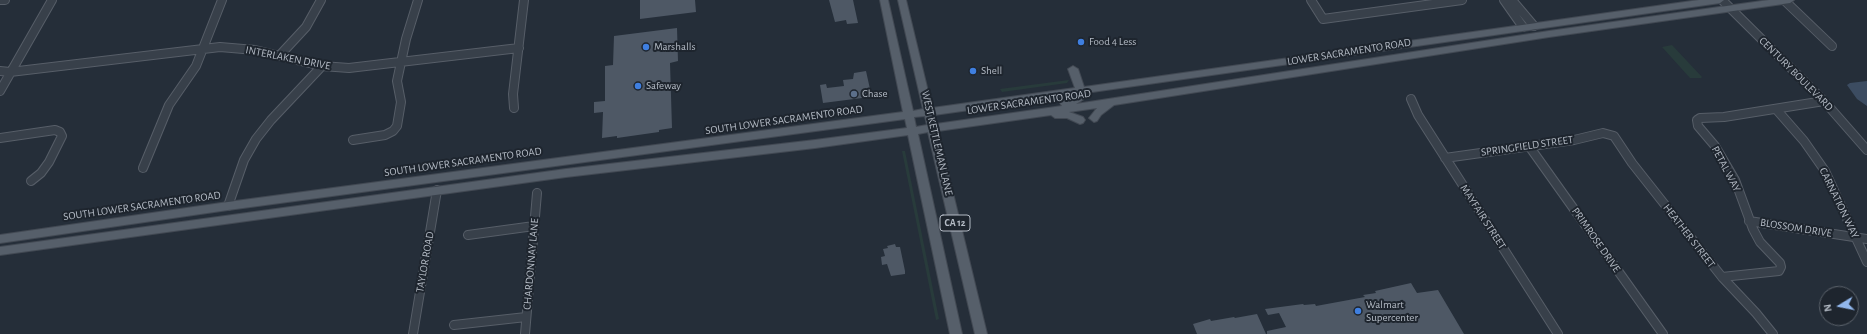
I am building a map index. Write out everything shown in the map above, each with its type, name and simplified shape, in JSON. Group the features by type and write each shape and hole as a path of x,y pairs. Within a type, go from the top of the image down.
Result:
{"main road":[{"name":"WEST KETTLEMAN LANE","path":"884,0 956,334"},
{"name":"WEST KETTLEMAN LANE","path":"902,0 981,334"},
{"name":"LOWER SACRAMENTO ROAD","path":"929,113 1080,90 1721,0"},
{"name":"LOWER SACRAMENTO ROAD","path":"912,131 1123,100 1178,98 1474,45 1788,0"},
{"path":"1029,114 1041,108 1077,100 1081,96 1073,69"},
{"path":"1094,118 1098,112 1109,104 1123,100"},
{"name":"SOUTH LOWER SACRAMENTO ROAD","path":"0,239 228,206 929,113"},
{"path":"1029,114 1055,114 1080,120"},
{"path":"0,251 437,190 912,131"},
{"path":"437,190 444,182 470,178 483,172"}],"street":[{"path":"0,0 5,0"},
{"path":"0,92 52,0"},
{"path":"143,168 169,105 193,70 222,0"},
{"path":"280,55 306,27 321,0"},
{"path":"353,140 385,135 393,131 398,126 401,102 397,84 400,63 418,0"},
{"path":"514,108 513,94 524,0"},
{"path":"1311,0 1323,19 1462,0"},
{"path":"1504,0 1523,27"},
{"path":"1512,0 1534,26"},
{"name":"CENTURY BOULEVARD","path":"1721,0 1824,101 1867,150"},
{"path":"1788,0 1832,46"},
{"name":"INTERLAKEN DRIVE","path":"0,71 10,72 203,48 238,48 280,55 322,66 349,68 519,48"},
{"path":"228,206 243,165 256,139 271,120 322,66"},
{"name":"MAYFAIR STREET","path":"1411,100 1418,115 1445,158 1558,334"},
{"path":"1776,109 1824,101"},
{"name":"PETAL WAY","path":"1722,277 1779,271 1781,267 1777,257 1760,242 1749,221 1734,180 1715,146 1698,126 1697,120 1700,118 1724,117 1776,109"},
{"name":"CARNATION WAY","path":"1776,109 1804,141 1825,171 1867,262"},
{"path":"0,138 55,130 60,132 62,136 49,162 41,173 31,181"},
{"name":"SPRINGFIELD STREET","path":"1445,158 1574,140 1603,133 1609,134"},
{"name":"HEATHER STREET","path":"1609,134 1617,141 1632,163 1722,277 1756,313 1773,334"},
{"name":"PRIMROSE DRIVE","path":"1529,146 1663,334"},
{"name":"TAYLOR ROAD","path":"413,334 437,190"},
{"name":"CHARDONNAY LANE","path":"525,334 537,193"},
{"name":"BLOSSOM DRIVE","path":"1749,221 1867,239"},
{"path":"468,235 534,226"},
{"path":"454,325 526,317"}],"shaded area":[{"path":"1672,45 1702,77 1701,78 1690,78 1662,47"},
{"path":"1069,80 1067,83 1002,92 1000,89"},
{"path":"902,151 905,151 939,319 936,320"}],"water":[{"path":"1867,81 1867,106 1857,99 1847,85 1850,83"}],"building":[{"path":"640,0 695,0 696,12 640,19"},
{"path":"829,0 853,0 858,23 847,24 846,20 835,22"},
{"name":"Safeway","path":"677,28 678,61 670,63 672,128 659,130 659,132 617,138 617,136 602,138 603,112 594,113 594,102 605,101 605,66 613,65 614,36"},
{"path":"866,71 870,89 862,98 823,103 820,85 826,84 827,88 844,86 843,80 853,79 854,73"},
{"path":"895,244 896,247 900,247 905,274 891,276 887,264 882,265 881,257 885,256 883,249 888,248 887,246"},
{"name":"Walmart Supercenter","path":"1411,283 1417,293 1438,290 1464,334 1267,334 1267,331 1286,327 1279,313 1268,315 1265,309 1303,304 1315,304 1316,306 1365,297 1363,295 1376,293 1375,291"},
{"path":"1257,314 1266,334 1197,334 1193,324 1210,319 1211,321"}],"place":[{"name":"Food 4 Less","path":"1081,42"},
{"name":"Marshalls","path":"646,47"},
{"name":"Shell","path":"973,71"},
{"name":"Safeway","path":"638,86"},
{"name":"Chase","path":"854,94"},
{"name":"Walmart Supercenter","path":"1358,311"}]}
